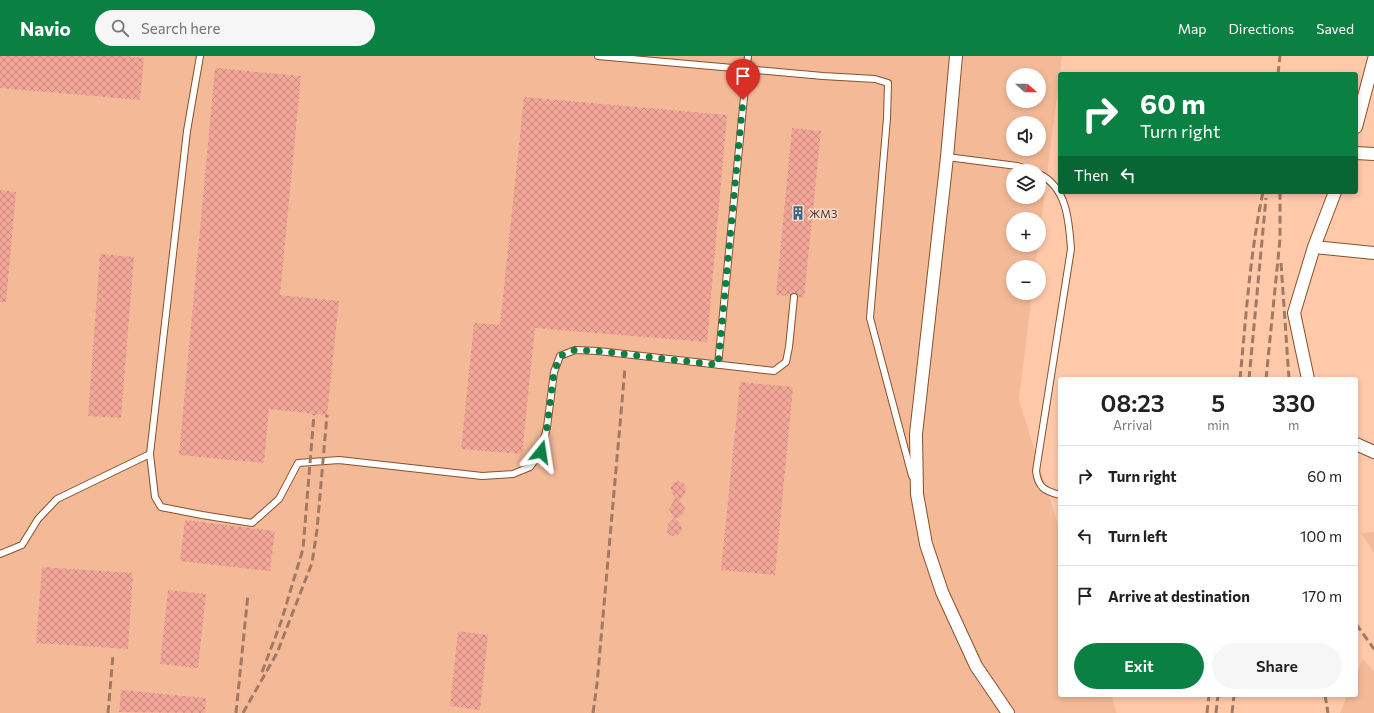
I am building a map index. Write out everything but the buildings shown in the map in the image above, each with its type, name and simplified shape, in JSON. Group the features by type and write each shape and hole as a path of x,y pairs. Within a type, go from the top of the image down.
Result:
{"street":[{"path":"956,56 947,157 916,434 917,494 926,544 942,592 976,666 1008,713"},
{"path":"1358,119 1374,59"},
{"path":"1358,153 1374,154"},
{"path":"1308,377 1294,313 1314,247 1334,194"},
{"path":"1314,247 1374,253"},
{"path":"1358,445 1374,452"}],"lane":[{"path":"200,56 187,131 150,454 155,497 161,507 202,516 252,523 279,499 298,463 339,460 482,476 513,474 530,467 541,452 547,427 554,372 560,356 575,350 598,351 774,371 786,362 794,297"},
{"path":"598,56 823,76 875,78 888,83 887,118 870,318 917,494"},
{"path":"718,365 748,56"},
{"path":"947,157 1006,165"},
{"path":"1046,177 1049,178 1058,191"},
{"path":"1058,494 1040,486 1037,481 1036,471 1070,255 1070,228 1060,194"},
{"path":"0,554 22,545 38,519 57,498 150,454"}],"shaded area":[{"path":"0,56 1062,56 1060,72 1058,72 1058,88 1046,183 1046,164 1006,164 1006,204 1043,204 1042,212 1006,212 1006,252 1037,252 1036,260 1006,260 1006,300 1031,300 1019,400 1058,525 1058,697 1112,697 1117,713 0,713"},
{"path":"1374,532 1374,553 1361,533"},
{"path":"1363,659 1374,672 1374,713 1340,713 1346,697 1358,697 1358,670"}],"railway":[{"path":"1278,72 1280,56"},
{"path":"1240,377 1246,309 1255,238 1263,194"},
{"path":"1266,377 1280,239 1280,194"},
{"path":"1249,377 1266,198"},
{"path":"1281,263 1289,377"},
{"path":"593,713 597,684 625,368"},
{"path":"262,672 281,622 303,549 314,414"},
{"path":"243,713 277,653 312,563 317,530 327,415"},
{"path":"236,713 248,594"},
{"path":"1358,627 1374,649"},
{"path":"108,713 113,655"},
{"path":"1207,713 1209,697"},
{"path":"1216,713 1218,697"},
{"path":"1232,713 1234,697"},
{"path":"1325,697 1328,713"}],"place":[{"name":"ЖМЗ","path":"798,213"}],"route":[{"path":"541,452 547,427 554,372 560,356 575,350 598,351 718,365 743,100"}]}
